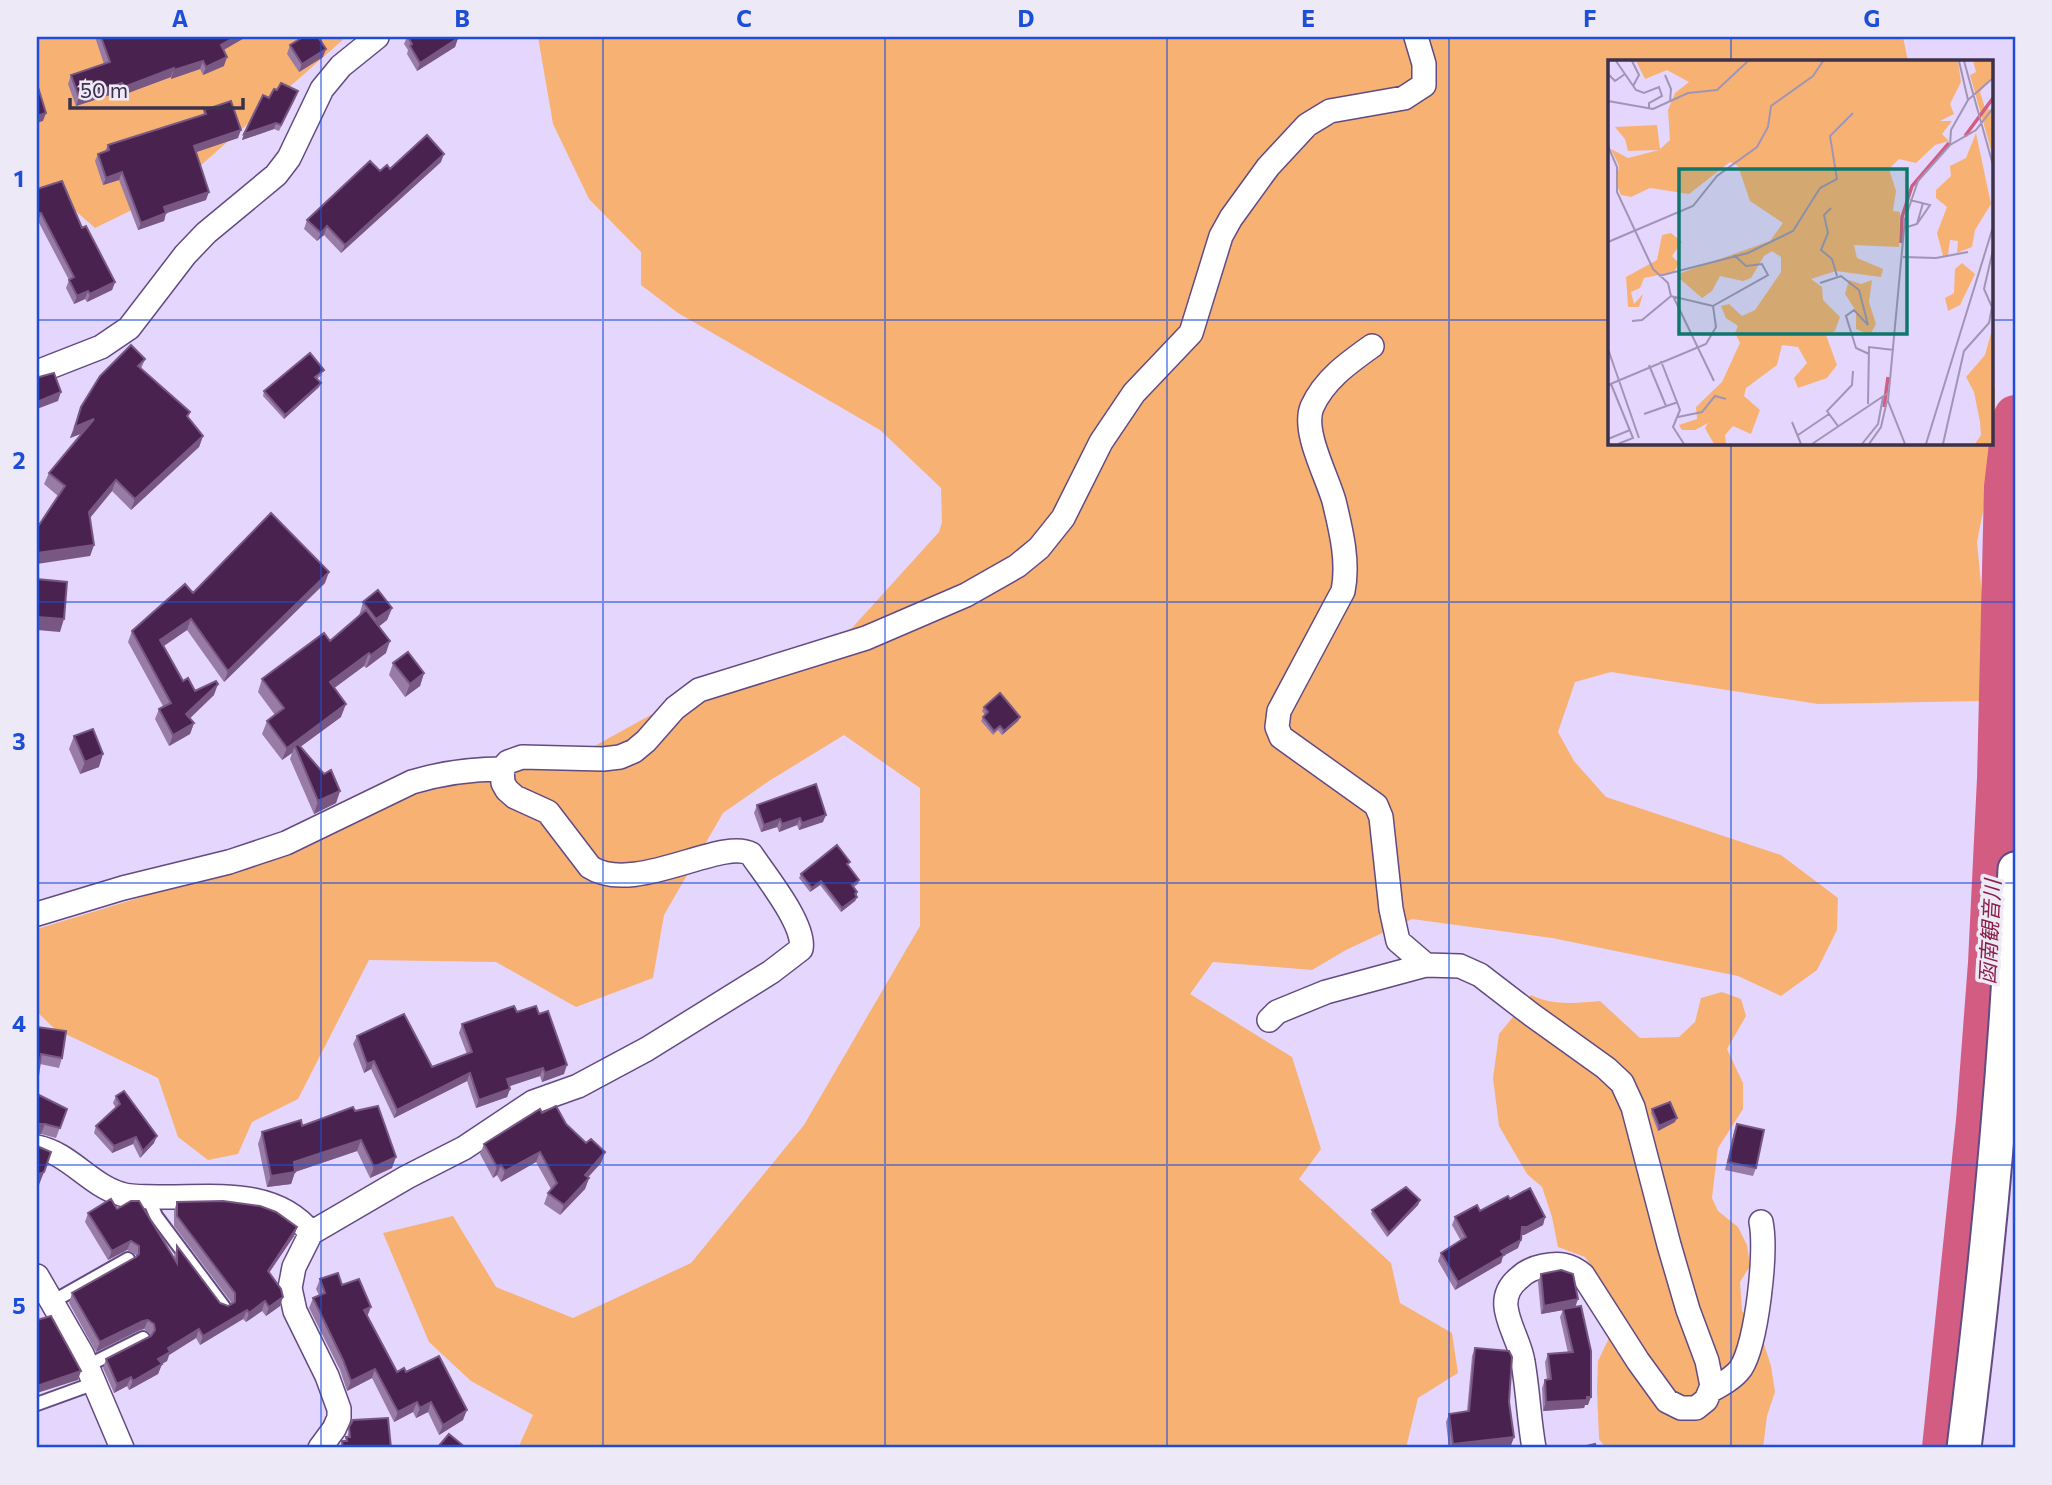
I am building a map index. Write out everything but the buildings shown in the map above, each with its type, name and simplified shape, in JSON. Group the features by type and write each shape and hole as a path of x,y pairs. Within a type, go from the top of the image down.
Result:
{"street":[{"path":"37,372 101,347 129,328 206,233 276,175 289,158 322,89 341,65 377,37"},
{"path":"320,1448 334,1429 339,1418 339,1409 327,1376 295,1311 290,1288 296,1260 311,1234 407,1177 464,1148 533,1102 589,1080 648,1049 771,972 801,949 802,938 795,922 751,854 725,853 637,874 616,876 598,872 590,867 548,812 515,797 507,790 502,783 502,769 508,762 522,757 620,757 634,751 646,741 675,708 699,690 844,645 933,611 992,582 1029,557 1053,533 1063,518 1101,442 1134,393 1191,332 1221,236 1249,192 1288,144 1318,117 1338,109 1404,98 1424,86 1424,64 1416,37"},
{"path":"1372,346 1342,368 1323,388 1311,410 1309,429 1334,501 1345,555 1346,576 1343,592 1279,711 1277,727 1280,737 1376,805 1381,817 1391,909 1398,941 1426,965"},
{"path":"37,914 123,888 229,862 286,843 412,782 473,769 502,769"},
{"path":"1964,1448 1991,1214 2006,1043 2015,869"},
{"path":"1269,1020 1277,1012 1326,992 1426,965 1461,966 1480,975 1606,1068 1622,1083 1633,1107 1669,1245 1688,1310 1707,1361 1710,1391 1706,1400 1696,1408 1681,1408 1667,1401 1583,1275 1566,1265 1540,1266 1527,1271 1511,1284 1505,1302 1507,1317 1523,1361 1534,1448"},
{"path":"37,1147 56,1154 111,1190 131,1196 234,1197 259,1201 288,1211 301,1221 311,1234"},
{"path":"1710,1391 1739,1371 1746,1359 1756,1314 1764,1252 1761,1222"},
{"path":"37,1276 91,1375 122,1448"}],"lane":[{"path":"148,1197 156,1216 224,1307"},
{"path":"52,1302 128,1259"},
{"path":"37,1404 91,1375 143,1338"}],"shaded area":[{"path":"37,37 346,37 173,190 95,228 55,193 37,196"},
{"path":"538,37 1903,37 1908,60 1608,60 1608,444 1993,444 1995,388 1995,451 1977,542 1986,638 1982,701 1818,704 1611,672 1575,682 1558,732 1574,761 1606,797 1781,855 1838,898 1837,930 1817,970 1781,996 1738,976 1552,938 1412,919 1346,950 1312,970 1213,962 1190,994 1292,1057 1321,1149 1299,1179 1391,1263 1400,1303 1452,1333 1458,1373 1418,1398 1406,1448 518,1448 533,1415 471,1381 429,1342 383,1233 453,1216 496,1287 573,1318 691,1263 804,1125 920,926 920,788 844,735 723,813 664,915 653,978 576,1007 496,962 369,960 298,1099 252,1122 238,1154 208,1160 178,1137 158,1078 55,1029 37,1012 37,929 279,855 414,795 591,748 741,665 817,647 852,628 939,532 942,522 941,488 880,430 678,313 641,285 641,252 589,199 553,124"},
{"path":"1722,992 1741,999 1746,1016 1727,1049 1743,1083 1743,1109 1718,1148 1712,1198 1718,1211 1738,1227 1747,1245 1750,1266 1740,1282 1742,1311 1764,1344 1775,1392 1767,1416 1763,1448 1606,1448 1599,1439 1598,1361 1610,1336 1600,1279 1585,1257 1558,1247 1542,1187 1527,1174 1499,1126 1493,1078 1499,1034 1531,995 1556,1002 1600,1001 1640,1038 1679,1037 1695,1022 1701,998"}],"waterway":[{"name":"函南観音川","path":"1943,1448 1977,1121 1989,963 1998,779 2005,487 2015,416"}]}
